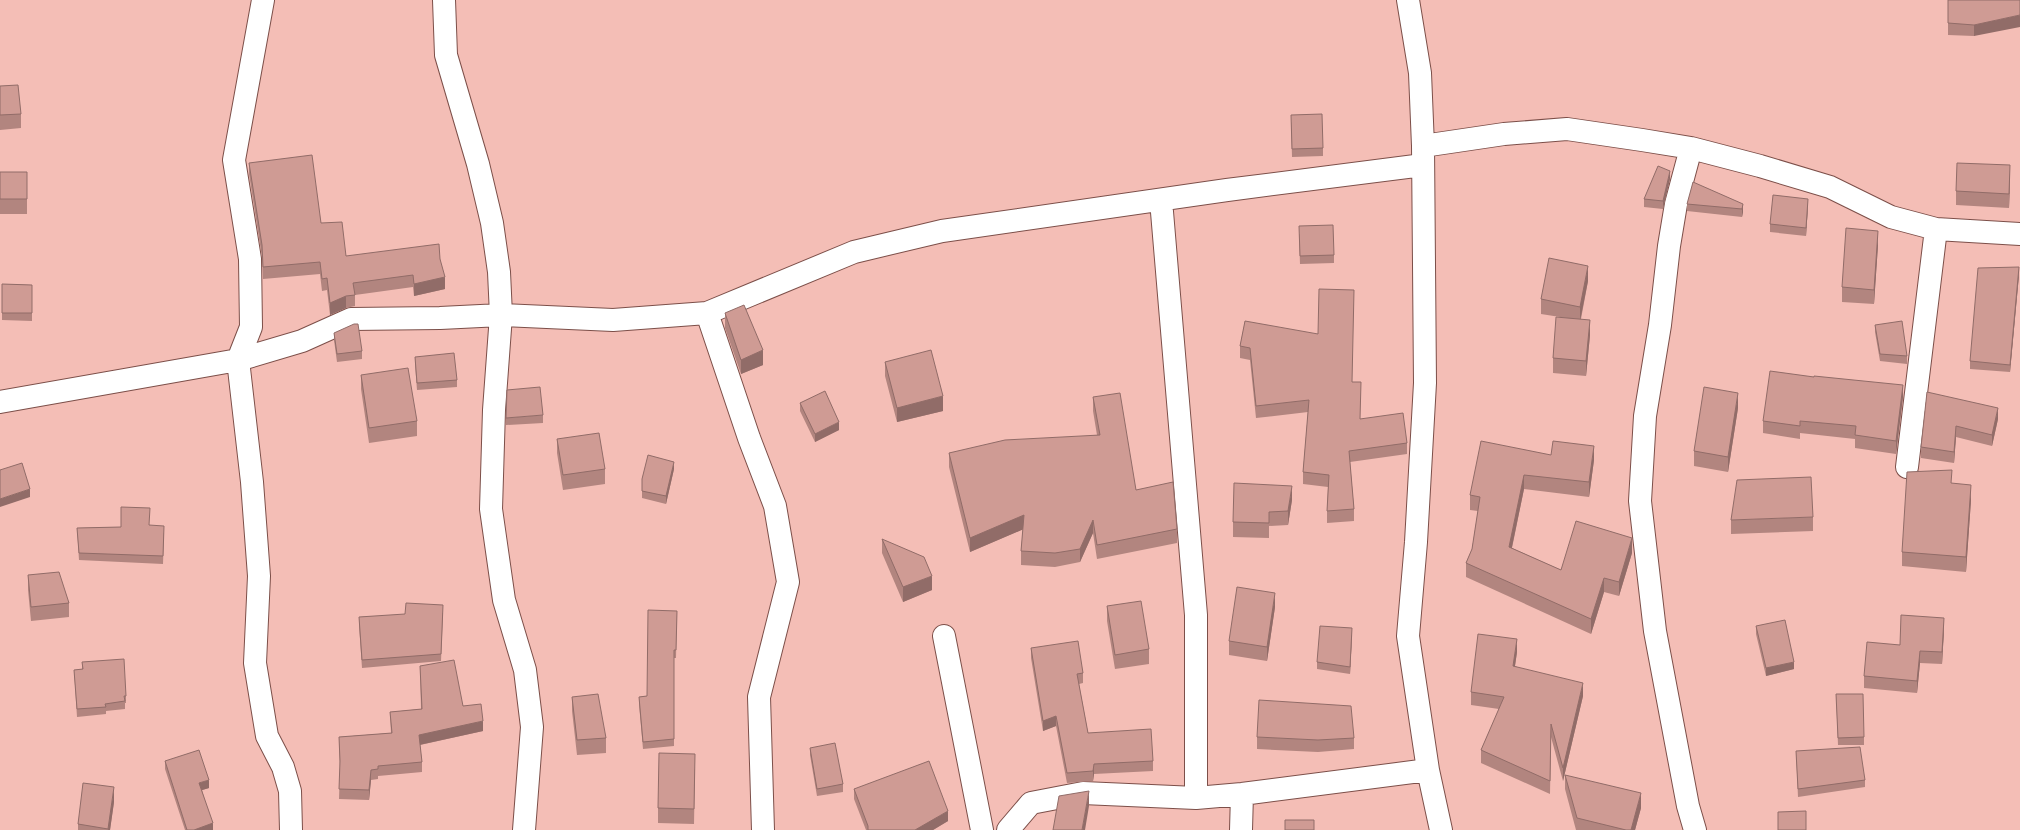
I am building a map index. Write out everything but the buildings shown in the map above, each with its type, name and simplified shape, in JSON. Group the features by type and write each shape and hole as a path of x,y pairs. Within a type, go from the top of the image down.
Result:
{"street":[{"path":"263,0 234,160 250,267 251,327 238,360 252,482 259,576 255,663 267,736 283,767 290,791 291,830"},
{"path":"444,0 446,55 478,164 492,223 499,272 501,315 494,410 491,509 504,600 525,670 532,727 524,830"},
{"path":"1408,0 1420,74 1423,156 1425,383 1416,542 1408,636 1428,770 1441,830"},
{"path":"0,402 238,360 302,341 351,319 440,318 501,315 613,320 707,313 854,252 942,231 1161,200 1423,156 1504,134 1567,129 1691,148 1760,166 1830,187 1891,217 1936,229 2020,234"},
{"path":"1691,148 1676,204 1669,246 1660,325 1645,416 1640,501 1655,631 1688,806 1695,830"},
{"path":"1161,200 1196,615 1196,798"},
{"path":"1907,467 1936,229"},
{"path":"707,313 749,438 775,506 788,582 759,698 764,830"},
{"path":"944,636 982,830"},
{"path":"1008,830 1031,803 1083,793 1196,798 1242,794 1428,770"},
{"path":"1241,830 1242,794"}]}
